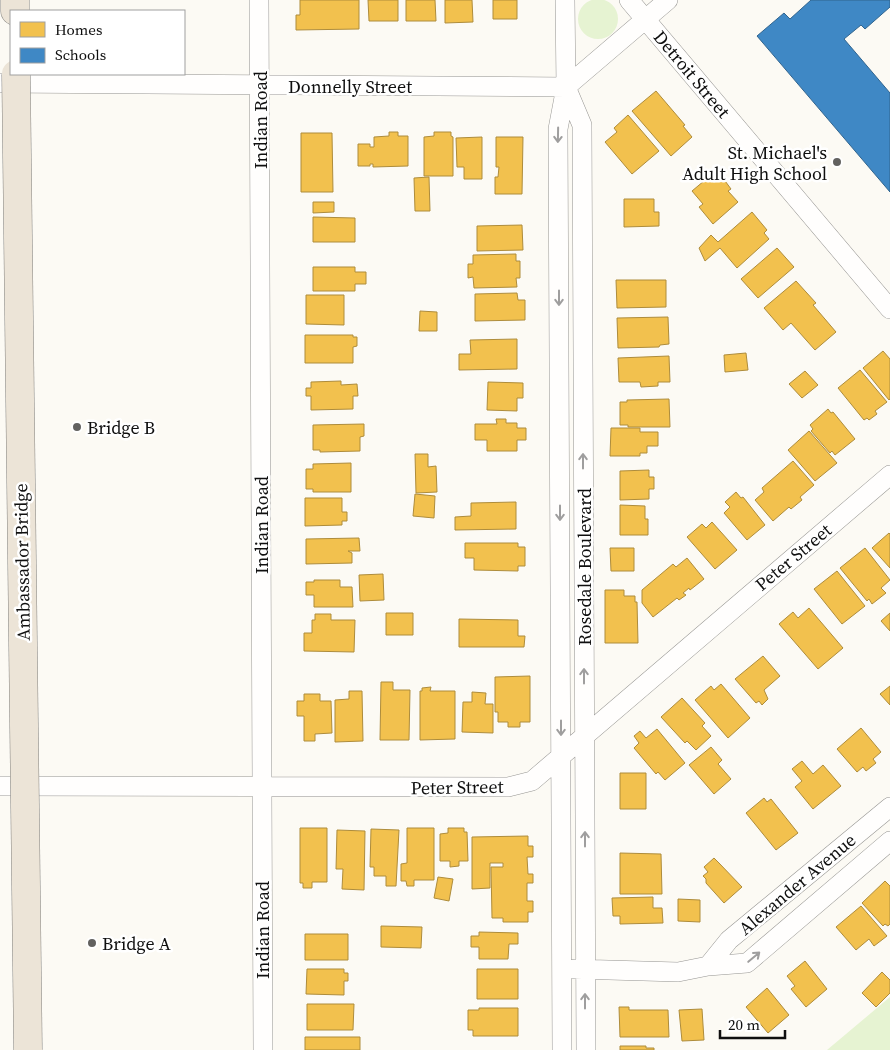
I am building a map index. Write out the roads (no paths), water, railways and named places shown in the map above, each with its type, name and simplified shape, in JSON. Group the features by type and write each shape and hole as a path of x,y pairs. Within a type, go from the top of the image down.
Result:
{"highway":[{"name":"Ambassador Bridge","path":"16,75 28,1050"}],"street":[{"name":"Indian Road","path":"259,0 263,1050"},
{"name":"Rosedale Boulevard","path":"562,1050 558,129 566,87 565,0"},
{"name":"Detroit Street","path":"630,0 890,309"},
{"path":"566,87 668,0"},
{"name":"Donnelly Street","path":"0,83 566,87"},
{"name":"Rosedale Boulevard","path":"566,87 582,125 586,1050"},
{"name":"Peter Street","path":"0,786 508,787 532,781 890,475"},
{"name":"Alexander Avenue","path":"708,966 729,940 890,807"},
{"name":"Alexander Avenue","path":"562,968 678,972 708,966 747,963 890,841"}],"place":[{"name":"St. Michael's Adult High School","path":"837,162"},
{"name":"Bridge B","path":"77,427"},
{"name":"Bridge A","path":"92,943"}]}
